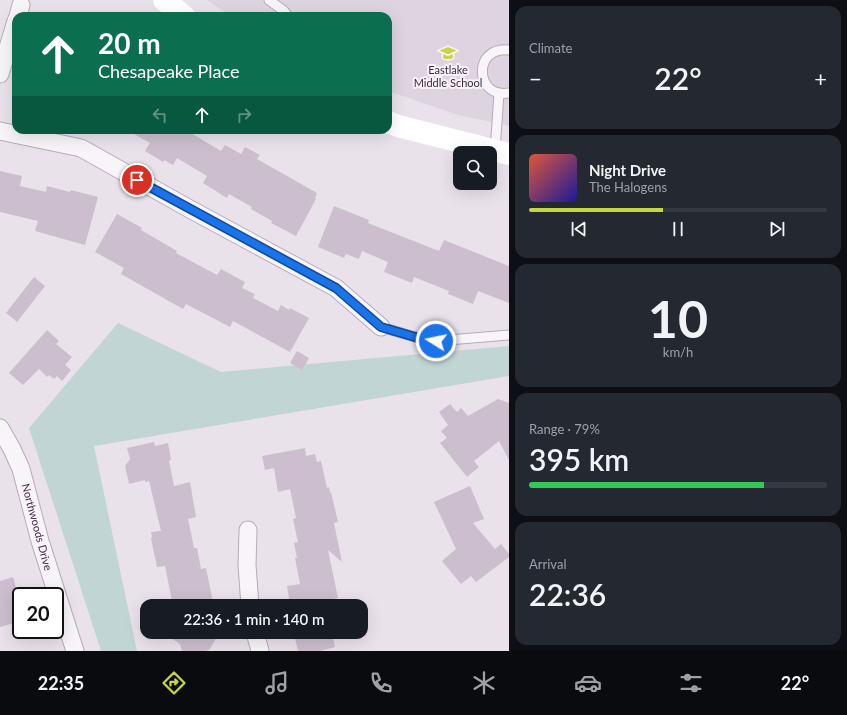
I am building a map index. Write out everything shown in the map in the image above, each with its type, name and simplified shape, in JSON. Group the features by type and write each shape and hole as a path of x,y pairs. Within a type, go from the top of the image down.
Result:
{"street":[{"path":"164,0 179,12"},
{"path":"0,74 12,34"},
{"path":"392,124 502,152"},
{"path":"0,131 12,134"},
{"path":"14,134 80,148 336,288 381,327"},
{"name":"Northwoods Drive","path":"0,428 21,469 40,540 75,651"},
{"path":"248,530 247,566 249,599"},
{"path":"257,639 260,651"}],"lane":[{"path":"269,0 285,12"},
{"path":"509,50 501,49 494,51 486,59 482,70 486,85 499,93 509,93"},
{"path":"499,93 502,152"},
{"path":"381,327 415,337 436,341 509,335"}],"shaded area":[{"name":"Eastlake Middle School","path":"207,0 509,0 509,126 458,115 392,92 392,12 225,12"},
{"path":"118,323 221,372 509,346 509,376 94,446 137,651 101,651 29,428"}],"building":[{"path":"134,134 193,134 221,151 225,145 241,154 245,147 260,155 257,159 317,193 316,199 296,236 271,223 272,221 251,209 252,207 229,194 227,198 203,183 207,176 177,158 173,165 164,160 163,162 145,151 150,143"},
{"path":"0,171 22,176 20,186 46,192 47,186 98,197 85,245 35,231 38,221 0,212"},
{"path":"334,206 369,220 368,223 439,251 444,240 509,266 509,303 478,291 473,304 448,294 449,291 414,277 412,283 384,272 388,262 362,251 359,259 346,254 344,258 318,247"},
{"path":"117,214 142,228 141,230 177,251 176,253 217,275 221,269 245,282 242,288 255,294 253,298 278,311 281,305 309,318 290,352 233,321 230,327 186,304 183,309 121,274 124,268 95,252"},
{"path":"34,277 45,286 17,322 6,313"},
{"path":"47,330 59,341 56,344 72,357 65,365 71,370 62,381 57,376 54,379 49,375 47,377 39,369 23,385 9,373"},
{"path":"297,351 309,358 302,370 290,363"},
{"path":"498,399 509,403 509,460 499,441 474,461 479,467 467,477 440,443 447,438 441,431 448,425 439,412 450,404 457,412 461,408 468,416"},
{"path":"154,442 155,446 168,443 171,460 169,461 174,486 190,482 196,517 188,519 194,548 197,548 201,569 206,568 212,599 172,599 165,566 157,567 151,538 151,532 161,531 149,481 145,482 145,480 129,484 125,466 130,459 127,448"},
{"path":"305,448 306,456 315,454 317,462 321,461 327,488 329,487 330,493 331,492 338,522 334,523 342,562 328,550 338,598 289,599 287,586 300,584 294,543 298,542 293,519 296,518 290,489 278,492 274,468 265,470 262,456"},
{"path":"470,486 484,519 473,523 495,549 501,544 509,554 509,557 476,582 471,576 461,584 442,561 456,549 434,502"},
{"path":"13,577 16,587 12,587 12,624 0,627 0,581"},
{"path":"172,639 216,639 209,650 206,651 182,651 180,644"},
{"path":"295,639 333,639 335,647 320,651 298,651"}],"place":[{"name":"Eastlake Middle School","path":"448,53"}],"route":[{"path":"137,180 336,288 381,327 415,337 436,341"}]}
